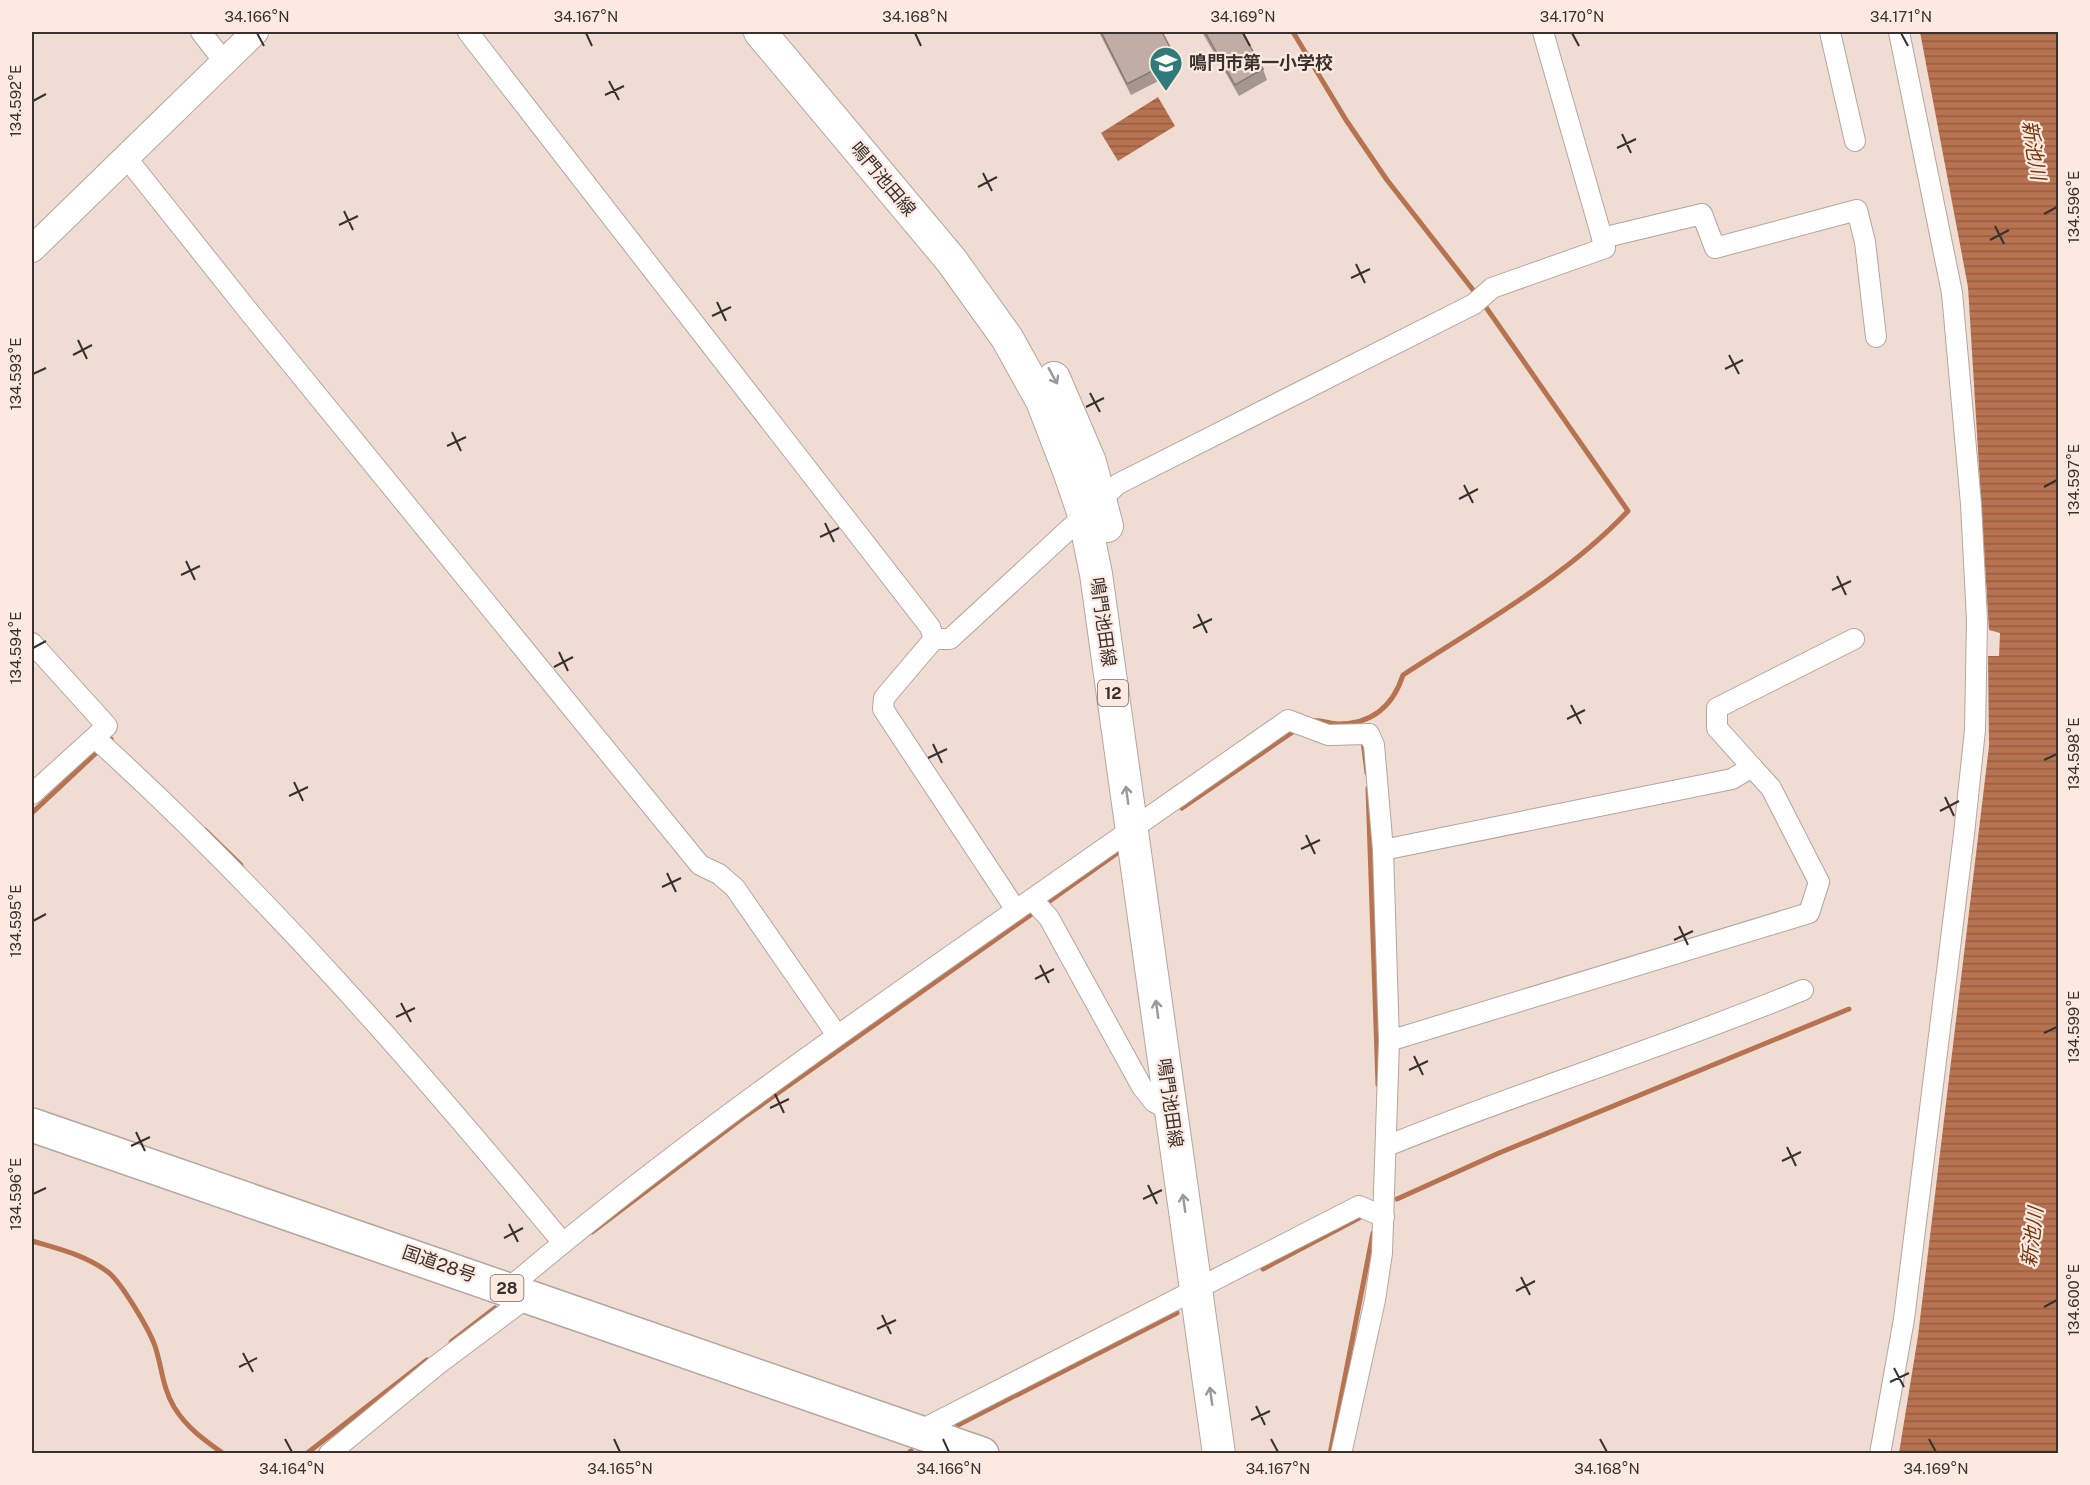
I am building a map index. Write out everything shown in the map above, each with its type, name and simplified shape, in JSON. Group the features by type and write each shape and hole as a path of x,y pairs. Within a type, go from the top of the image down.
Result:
{"highway":[{"name":"国道28号","path":"32,1125 982,1454"}],"main road":[{"name":"鳴門池田線","path":"760,32 951,260 1007,338 1042,400 1092,507"},
{"name":"鳴門池田線","path":"787,32 969,249 1025,325 1062,393 1090,462 1096,574 1142,823 1206,1284 1219,1454"},
{"name":"鳴門池田線","path":"1142,823 1171,1111 1241,1454"}],"street":[{"path":"201,32 225,63"},
{"path":"32,249 255,32"},
{"path":"468,32 803,460 930,627 934,639"},
{"path":"1171,1111 1154,1102 1142,1086 1034,908 883,709 884,698 934,639 951,639 1118,484 1474,304 1492,288 1605,248 1543,32"},
{"path":"1830,32 1855,141"},
{"path":"1880,1454 1905,1307 1959,881 1975,730 1977,620 1971,504 1953,293 1899,32"},
{"path":"125,156 250,313 700,865 719,874 735,888 837,1035"},
{"path":"1602,238 1702,214 1715,248 1857,210 1865,242 1876,337"},
{"path":"1389,1041 1809,913 1819,882 1771,788 1717,728 1717,708 1854,639"},
{"path":"32,643 107,726 101,739 32,795"},
{"path":"329,1454 437,1365 519,1292 568,1239 837,1035 1034,908 1142,823 1288,720 1328,735 1369,734 1374,745 1383,850 1389,1041 1384,1217 1375,1300 1341,1454"},
{"path":"101,739 225,861 369,1016 568,1239"},
{"path":"1383,850 1732,779 1752,767"},
{"path":"1387,1146 1466,1114 1641,1053 1803,990"},
{"path":"919,1431 1359,1206 1384,1217"}],"water":[{"name":"新池川","path":"1920,32 2058,32 2058,1453 1899,1453 1918,1336 1989,746 1988,656 1999,656 2000,633 1989,630 1968,287"},
{"path":"1158,97 1175,126 1118,161 1101,133"}],"building":[{"path":"1101,32 1162,32 1176,59 1127,84"},
{"path":"1205,32 1242,32 1263,69 1235,85"}],"waterway":[{"path":"1293,32 1346,120 1387,180 1477,295"},
{"path":"1310,721 1338,724 1361,721 1371,717 1387,704 1399,686 1403,675 1549,579 1604,535 1628,511 1483,303"},
{"path":"1182,808 1297,729"},
{"path":"32,813 111,739 105,734"},
{"path":"1363,741 1367,773"},
{"path":"1368,788 1378,1085"},
{"path":"205,830 241,865"},
{"path":"1044,905 1116,854"},
{"path":"592,1232 744,1117 1036,911"},
{"path":"1397,1199 1499,1153 1849,1009"},
{"path":"1263,1269 1359,1218"},
{"path":"1330,1454 1373,1233"},
{"path":"32,1241 81,1257 114,1277 152,1338 167,1392 174,1407 190,1427 224,1454"},
{"path":"451,1342 495,1308"},
{"path":"958,1425 1177,1313"},
{"path":"306,1454 427,1360"},
{"path":"907,1454 911,1451"}],"place":[{"name":"鳴門市第一小学校","path":"1166,92"}]}
